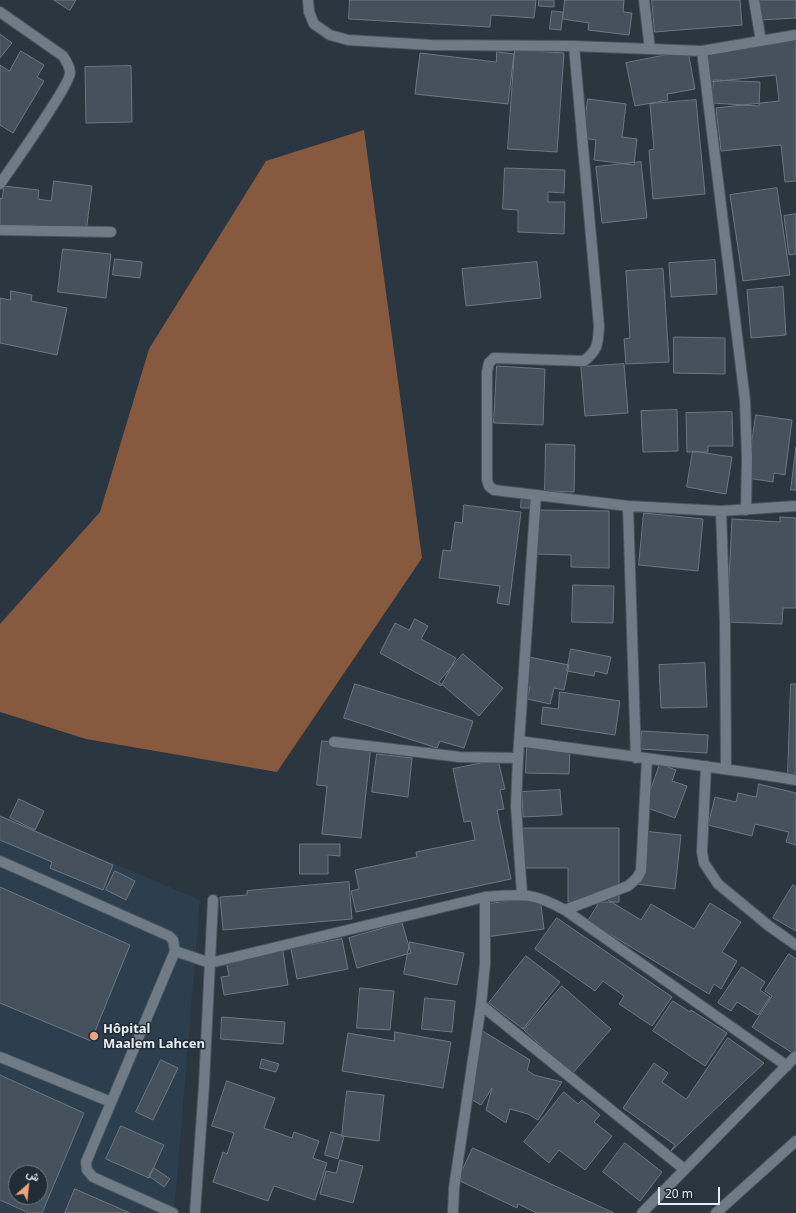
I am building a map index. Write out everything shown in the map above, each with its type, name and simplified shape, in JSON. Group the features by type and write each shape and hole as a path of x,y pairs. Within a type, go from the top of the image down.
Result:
{"street":[{"path":"308,0 309,12 314,24 330,35 348,40 431,45 574,46 702,51 796,35"},
{"path":"644,0 650,49"},
{"path":"754,0 761,41"},
{"path":"0,12 63,56 68,64 70,74 62,91 0,184"},
{"path":"574,46 599,326 597,346 592,355 584,362 494,358 489,364 487,372 487,480 489,486 494,490 628,506 721,511 796,506"},
{"path":"702,51 745,400 747,458 746,510"},
{"path":"0,230 111,232"},
{"path":"522,894 516,806 536,495"},
{"path":"628,506 636,758"},
{"path":"721,511 726,624 726,769"},
{"path":"519,741 636,758 706,766 796,780"},
{"path":"334,742 460,757 518,758"},
{"path":"565,910 628,886 637,878 641,871 647,759"},
{"path":"706,766 702,852 704,863 718,884 769,926 796,945"},
{"path":"0,861 169,936 175,945 175,951 86,1162 87,1170 94,1177 173,1213"},
{"path":"175,951 210,963 485,897 522,894 546,900 565,910 787,1066"},
{"path":"453,1213 454,1188 482,1005 485,964 485,897"},
{"path":"195,1213 213,900"},
{"path":"482,1005 684,1169"},
{"path":"642,1213 796,1056"},
{"path":"0,1057 111,1102"},
{"path":"716,1213 796,1141"}],"shaded area":[{"path":"364,130 422,558 277,772 86,739 0,712 0,624 100,512 149,349 266,161"},
{"name":"Hôpital Maalem Lahcen","path":"0,815 200,900 174,1213 0,1213"}],"building":[{"path":"54,0 76,0 70,10"},
{"path":"350,0 536,0 534,18 491,15 490,27 349,19"},
{"path":"539,0 554,0 554,7 539,6"},
{"path":"565,0 624,0 623,12 632,13 629,35 588,30 589,23 563,19"},
{"path":"652,0 740,0 742,25 655,32"},
{"path":"759,0 796,0 796,18 760,20"},
{"path":"552,11 563,12 561,30 550,29"},
{"path":"0,34 12,43 0,58"},
{"path":"796,39 796,181 785,182 781,145 721,151 716,108 779,101 776,75 710,82 706,49"},
{"path":"515,50 564,53 557,152 508,149"},
{"path":"21,51 44,65 37,77 44,81 13,133 0,125 0,65 9,71"},
{"path":"688,51 695,89 667,94 668,100 635,106 626,63"},
{"path":"497,52 514,54 508,104 415,94 420,53 496,62"},
{"path":"131,66 132,122 86,123 85,67"},
{"path":"714,80 760,82 759,106 712,103"},
{"path":"588,99 626,104 622,137 637,139 634,165 594,160 596,140 583,138"},
{"path":"696,100 705,194 653,199 649,150 654,149 650,104"},
{"path":"641,162 647,218 602,223 596,167"},
{"path":"505,168 565,170 564,193 548,192 548,202 565,202 564,234 518,232 518,210 503,209"},
{"path":"54,181 92,186 86,232 31,225 30,232 0,228 0,198 2,199 4,186 39,190 38,199 51,201"},
{"path":"777,188 790,275 743,281 730,195"},
{"path":"796,214 796,254 789,255 784,216"},
{"path":"63,249 111,254 106,298 58,292"},
{"path":"115,259 142,262 140,278 113,275"},
{"path":"715,260 717,294 671,297 669,263"},
{"path":"537,262 541,298 466,306 462,269"},
{"path":"663,269 669,362 626,364 624,339 630,338 626,271"},
{"path":"783,287 786,335 751,338 747,290"},
{"path":"11,291 32,295 31,301 67,308 57,355 0,343 0,298 10,300"},
{"path":"674,337 725,338 725,374 674,373"},
{"path":"624,364 628,413 585,416 581,367"},
{"path":"497,366 545,369 543,425 494,423"},
{"path":"677,410 678,451 643,452 641,411"},
{"path":"732,412 733,446 708,446 708,452 687,452 686,413"},
{"path":"756,415 792,420 785,475 774,473 773,482 747,478"},
{"path":"546,444 575,445 574,492 545,491"},
{"path":"796,447 796,490 791,490"},
{"path":"693,451 732,457 726,494 687,487"},
{"path":"522,492 534,493 534,508 521,508"},
{"path":"464,505 521,512 509,605 497,603 500,586 439,578 443,550 451,551 455,522 462,523"},
{"path":"535,510 609,511 609,568 571,567 571,555 535,554"},
{"path":"644,513 703,519 698,571 639,565"},
{"path":"780,517 796,518 796,608 783,608 782,624 727,622 732,519 780,522"},
{"path":"573,585 614,586 613,623 572,622"},
{"path":"415,619 428,626 421,639 456,658 441,686 380,653 395,623 409,630"},
{"path":"571,649 611,657 607,674 595,671 594,676 567,671"},
{"path":"463,654 503,688 479,716 439,682"},
{"path":"529,657 569,665 564,690 554,688 550,704 527,699 530,687 523,686"},
{"path":"705,663 707,707 661,708 659,665"},
{"path":"355,684 473,721 464,748 440,741 437,748 344,718"},
{"path":"791,684 796,684 796,774 788,774"},
{"path":"560,692 620,701 615,735 541,724 543,707 558,709"},
{"path":"642,731 708,735 707,753 641,749"},
{"path":"322,741 371,746 361,838 322,834 327,786 317,785"},
{"path":"527,746 570,748 569,774 526,773"},
{"path":"377,754 412,758 408,797 372,792"},
{"path":"498,760 505,789 500,790 504,809 497,810 511,879 356,912 351,891 359,889 355,870 417,857 416,852 475,840 471,821 464,822 453,769"},
{"path":"660,764 676,770 672,781 687,786 675,818 645,807"},
{"path":"759,784 796,793 796,845 786,842 789,832 755,824 752,836 708,825 715,797 736,802 738,793 756,797"},
{"path":"560,790 562,815 523,817 522,792"},
{"path":"19,799 44,811 35,830 10,818"},
{"path":"0,816 113,865 103,890 50,868 52,862 0,840"},
{"path":"520,828 619,828 619,902 568,902 568,868 520,868"},
{"path":"643,831 681,835 675,889 636,884"},
{"path":"300,844 340,844 340,856 328,855 328,874 300,874"},
{"path":"115,871 135,881 126,900 106,890"},
{"path":"349,882 352,919 223,930 220,897 247,895 247,891"},
{"path":"793,885 796,887 796,931 773,918"},
{"path":"0,887 130,945 91,1041 0,1003"},
{"path":"540,897 544,929 486,937 481,905"},
{"path":"603,897 641,920 651,904 694,929 710,903 741,922 722,952 737,961 721,989 714,984 709,994 588,921"},
{"path":"557,918 672,997 652,1026 619,1004 624,996 603,981 595,991 535,949"},
{"path":"402,923 411,953 357,968 349,938"},
{"path":"342,939 348,969 297,979 291,949"},
{"path":"410,942 464,953 457,985 404,974"},
{"path":"283,951 288,985 224,995 221,977 229,976 226,961"},
{"path":"789,954 796,959 796,1051 794,1054 752,1027 772,996 765,991"},
{"path":"526,956 560,982 523,1029 489,1003"},
{"path":"742,967 765,982 760,990 770,997 758,1015 737,1002 731,1011 718,1003"},
{"path":"562,986 611,1029 572,1074 524,1030"},
{"path":"360,988 394,991 390,1030 357,1028"},
{"path":"425,998 455,1001 452,1032 422,1029"},
{"path":"673,1001 690,1012 691,1010 727,1033 705,1066 653,1031"},
{"path":"222,1017 285,1022 283,1044 221,1039"},
{"path":"481,1030 530,1060 527,1070 534,1075 562,1082 538,1120 528,1114 510,1109 506,1123 486,1110 492,1088 481,1105 462,1094 478,1035"},
{"path":"395,1032 451,1042 443,1088 342,1071 348,1033 394,1041"},
{"path":"728,1038 764,1063 670,1152 675,1145 623,1108 654,1063 668,1073 662,1082 686,1099"},
{"path":"262,1059 279,1064 276,1072 260,1068"},
{"path":"161,1060 178,1068 153,1120 136,1112"},
{"path":"0,1075 84,1113 48,1199 48,1165 8,1165 8,1204 0,1200"},
{"path":"227,1081 275,1098 264,1128 292,1138 294,1132 319,1141 313,1158 327,1163 315,1200 274,1186 268,1201 213,1182 223,1152 227,1154 234,1133 212,1126"},
{"path":"347,1091 384,1095 379,1141 342,1136"},
{"path":"564,1092 578,1104 582,1100 600,1115 594,1122 612,1136 585,1170 559,1150 549,1163 524,1142"},
{"path":"121,1126 164,1145 149,1178 106,1159"},
{"path":"331,1132 344,1136 338,1159 325,1155"},
{"path":"625,1143 662,1172 640,1201 603,1172"},
{"path":"473,1148 614,1213 537,1213 518,1204 517,1208 458,1180"},
{"path":"340,1160 363,1166 353,1203 320,1194 326,1171 336,1173"},
{"path":"154,1168 170,1179 164,1187 149,1176"},
{"path":"75,1189 130,1213 65,1213"},
{"path":"11,1205 45,1205 42,1213 29,1213"}],"place":[{"name":"Hôpital Maalem Lahcen","path":"94,1036"}]}
